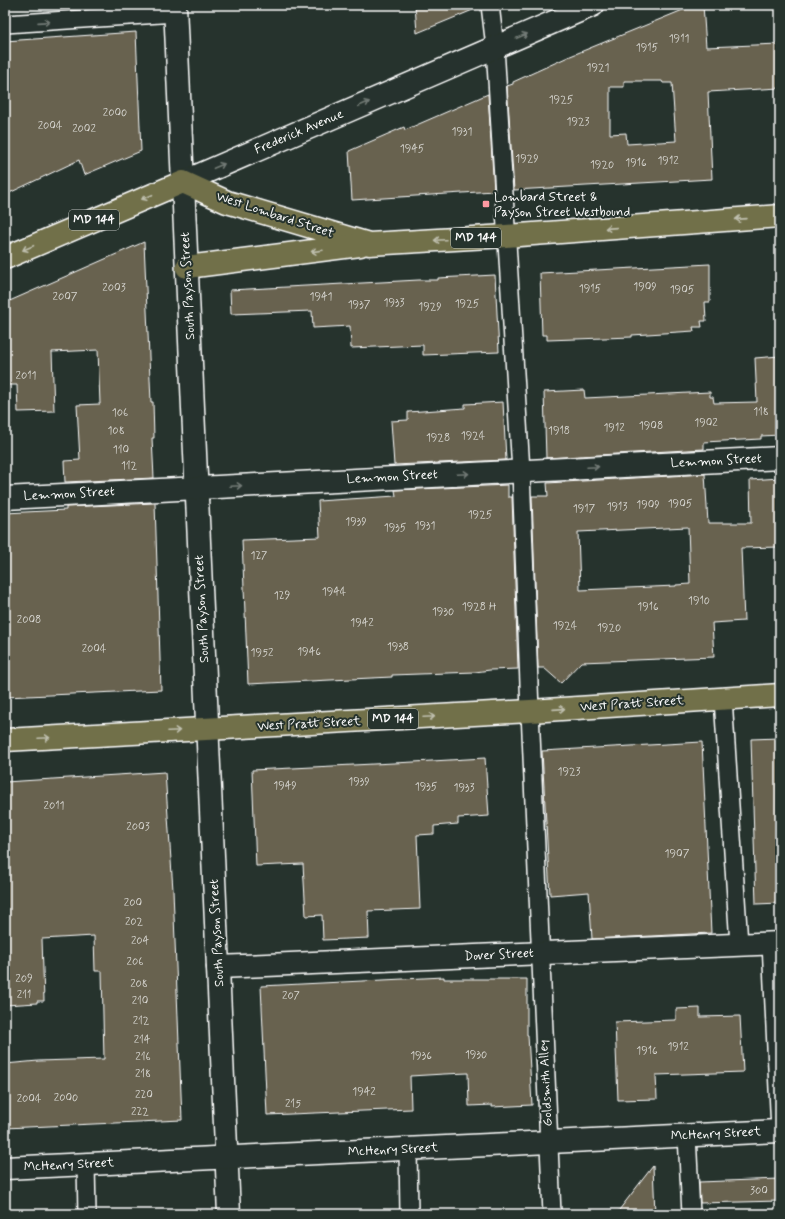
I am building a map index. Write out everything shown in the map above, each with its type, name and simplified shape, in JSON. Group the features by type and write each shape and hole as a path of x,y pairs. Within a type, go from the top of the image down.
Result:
{"main road":[{"name":"West Lombard Street","path":"183,182 227,202 369,244"},
{"name":"Frederick Avenue","path":"5,258 183,182"},
{"name":"West Lombard Street","path":"187,267 369,244 506,236 780,216"},
{"name":"West Pratt Street","path":"5,740 530,711 780,695"}],"street":[{"name":"Frederick Avenue","path":"183,182 593,5"},
{"name":"South Payson Street","path":"175,9 229,1214"},
{"name":"Lemmon Street","path":"5,498 780,458"},
{"name":"Dover Street","path":"218,967 775,943"},
{"name":"McHenry Street","path":"5,1168 780,1131"}],"lane":[{"name":"Goldsmith Alley","path":"490,5 495,47 521,471 552,1214"},
{"path":"5,24 175,9"},
{"path":"723,698 739,944"},
{"path":"775,943 780,1131"},
{"path":"687,1135 691,1214"},
{"path":"408,1149 409,1214"},
{"path":"86,1164 87,1214"}],"building":[{"path":"415,5 480,5 480,7 417,33"},
{"path":"695,5 703,5 706,47 779,44 780,88 708,92 712,179 514,190 507,86 568,57","holes":["624,81 662,81 663,83 672,83 676,141 627,144 626,133 610,134 610,87 624,87"]},
{"path":"136,32 141,151 84,175 79,160 5,195 5,41"},
{"path":"488,94 494,191 352,200 349,151 404,127 405,130"},
{"path":"144,242 151,402 153,402 154,438 152,438 154,478 65,482 64,461 80,460 77,405 100,404 98,350 52,352 54,411 18,412 17,385 5,385 5,303"},
{"path":"710,264 710,302 705,302 706,321 701,321 702,327 693,327 694,331 632,335 632,337 547,340 547,335 542,335 540,273"},
{"path":"495,275 499,352 423,355 423,345 351,348 350,326 313,328 312,311 231,314 230,290 438,280 438,278"},
{"path":"780,356 780,435 761,436 761,439 704,442 704,449 546,458 544,392 584,390 585,398 710,392 710,397 713,397 714,403 757,402 755,358"},
{"path":"503,402 506,460 394,465 391,421 408,420 408,412 465,408 465,404"},
{"path":"705,474 708,523 751,523 750,480 780,478 780,547 741,548 744,621 712,623 714,657 581,662 561,683 544,668 538,668 532,496 548,496 547,483","holes":["688,527 690,584 676,586 580,590 578,532"]},
{"path":"508,485 508,497 512,497 518,669 248,684 242,540 320,537 318,501 396,496 395,490"},
{"path":"155,503 161,690 5,697 5,513 66,510 66,507"},
{"path":"780,738 780,903 756,904 751,739"},
{"path":"702,742 711,933 592,939 589,892 550,895 542,751"},
{"path":"485,758 489,816 458,818 458,824 434,826 434,834 417,835 420,909 368,911 369,938 323,940 322,915 306,916 303,864 256,866 252,770"},
{"path":"165,772 173,890 182,1120 5,1128 5,1064 38,1061 104,1059 102,971 95,971 94,936 42,939 44,1001 37,1001 37,1003 5,1005 5,782"},
{"path":"444,977 444,979 527,979 527,1035 532,1105 492,1107 492,1105 469,1106 468,1073 410,1076 411,1109 267,1115 261,986"},
{"path":"700,1008 700,1017 740,1016 743,1072 656,1075 657,1099 618,1100 615,1022 676,1020 676,1009"},
{"path":"653,1166 655,1214 616,1214"},
{"path":"780,1179 780,1201 700,1203 699,1182"}],"place":[{"name":"Lombard Street & Payson Street Westbound","path":"486,204"}]}
